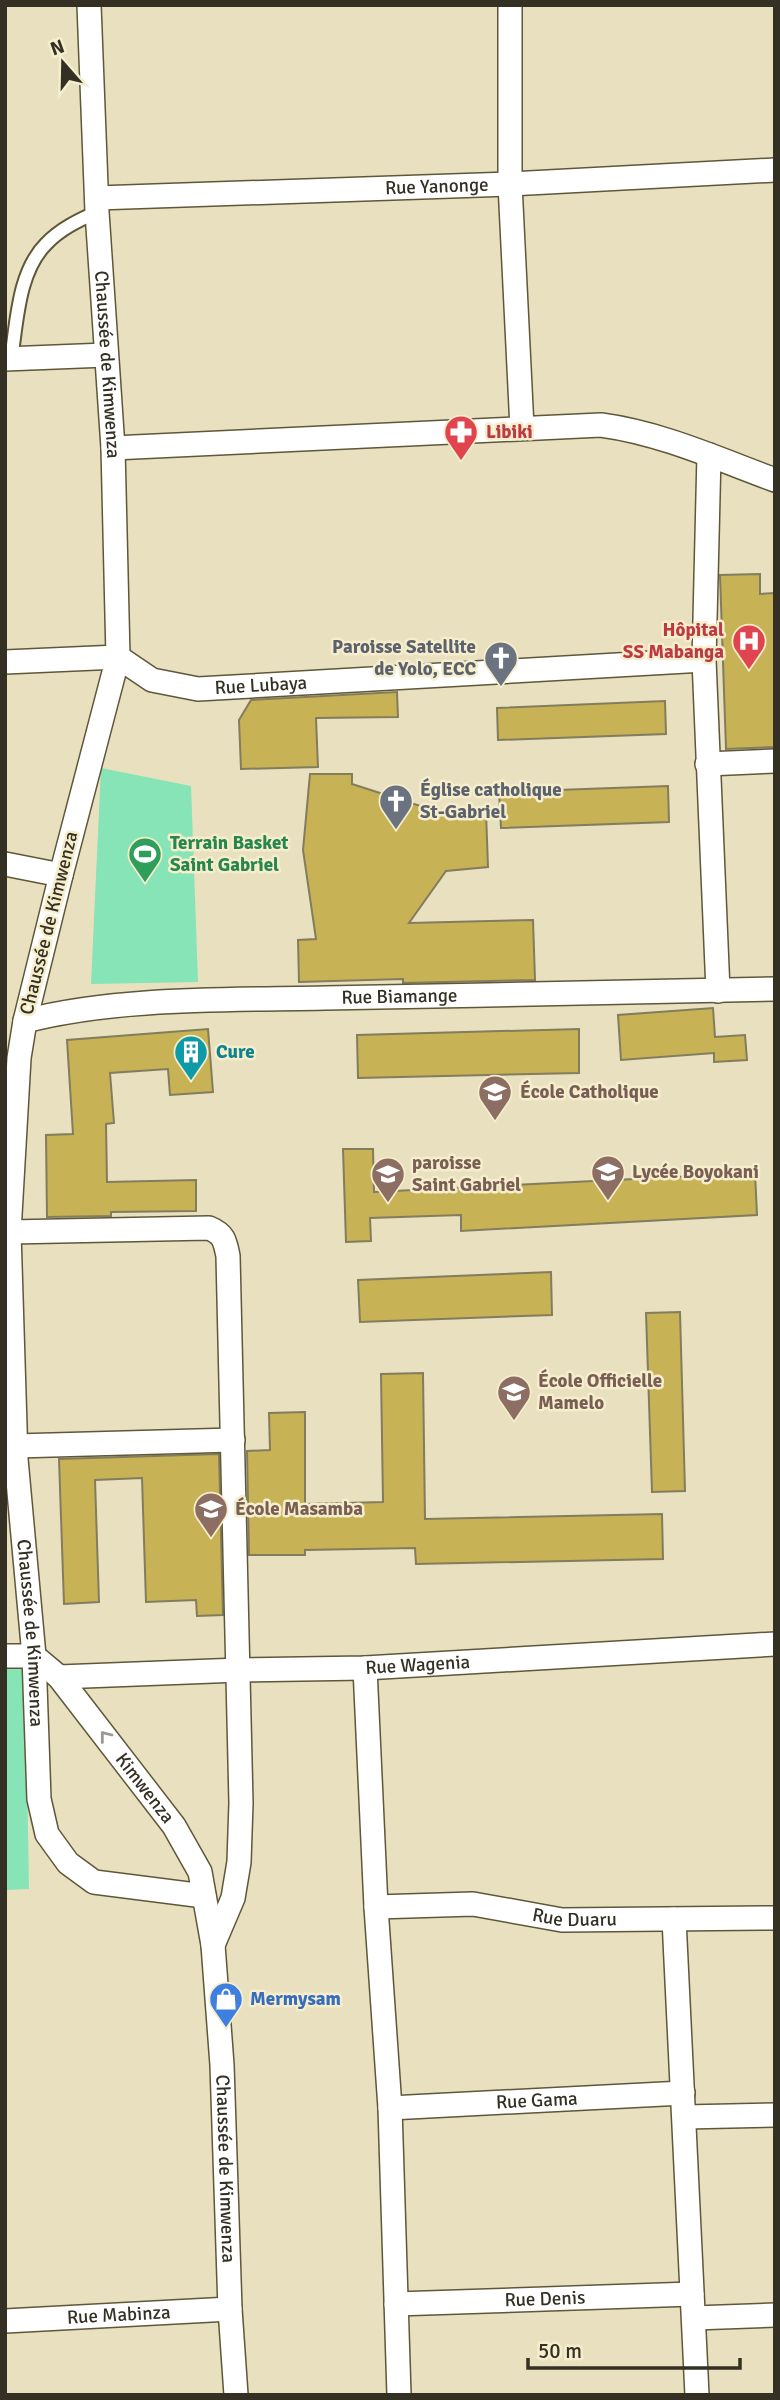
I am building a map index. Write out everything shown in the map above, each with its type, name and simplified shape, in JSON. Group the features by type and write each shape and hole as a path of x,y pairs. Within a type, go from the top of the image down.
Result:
{"street":[{"name":"Chaussée de Kimwenza","path":"89,5 97,205 113,448 118,657 25,1021 12,1058 7,1291 16,1446 34,1656 39,1799 47,1834 68,1863 94,1882 204,1896"},
{"path":"510,5 510,184 522,428"},
{"name":"Rue Yanonge","path":"97,205 775,170"},
{"path":"8,359 106,355"},
{"path":"113,448 601,425 630,429 775,480"},
{"path":"709,455 704,660 718,991"},
{"path":"5,662 118,657"},
{"name":"Rue Lubaya","path":"118,657 152,680 198,689 704,660"},
{"path":"707,764 775,761"},
{"path":"5,864 61,875"},
{"name":"Rue Biamange","path":"25,1021 53,1013 102,1007 214,1000 775,989"},
{"path":"9,1232 209,1228 219,1233 225,1241 228,1256 241,1803 239,1862 233,1898 214,1945"},
{"path":"16,1446 233,1440"},
{"name":"Rue Wagenia","path":"59,1677 365,1668 775,1644"},
{"path":"5,1656 34,1656"},
{"name":"Kimwenza","path":"34,1656 59,1677 174,1826 200,1872 214,1945"},
{"path":"365,1668 376,1907 390,2108 399,2395"},
{"name":"Rue Duaru","path":"376,1907 473,1904 562,1920 775,1918"},
{"path":"674,1919 697,2395"},
{"name":"Chaussée de Kimwenza","path":"214,1945 222,2065 230,2308 236,2395"},
{"name":"Rue Gama","path":"390,2108 683,2093"},
{"path":"685,2117 775,2115"},
{"name":"Rue Denis","path":"396,2304 692,2294"},
{"name":"Rue Mabinza","path":"5,2321 230,2308"},
{"path":"694,2318 775,2315"}],"lane":[{"path":"8,359 28,272 45,245 97,205"}],"green space":[{"name":"Terrain Basket Saint Gabriel","path":"101,768 191,786 198,982 91,984"},
{"path":"5,1660 25,1660 29,1889 5,1890"}],"building":[{"name":"Hôpital SS Mabanga","path":"760,574 760,594 775,593 775,747 726,749 720,575"},
{"path":"397,692 398,717 316,718 318,767 241,769 239,720 251,700"},
{"path":"665,701 666,734 498,740 497,708"},
{"path":"310,774 352,774 352,784 442,813 486,812 488,867 446,871 409,923 533,920 535,980 403,983 403,979 299,982 298,940 316,939 303,850"},
{"path":"668,786 669,822 501,828 499,792"},
{"path":"713,1008 715,1037 745,1035 747,1060 714,1062 714,1053 621,1060 618,1015"},
{"path":"208,1029 213,1092 170,1095 168,1069 110,1073 114,1123 106,1124 107,1182 196,1180 196,1211 111,1212 111,1216 47,1217 46,1135 73,1134 67,1040"},
{"path":"579,1029 579,1073 358,1078 357,1035"},
{"name":"Lycée Boyokani","path":"343,1149 373,1149 374,1192 755,1173 757,1215 461,1231 461,1215 370,1218 371,1241 346,1242"},
{"path":"551,1272 552,1315 360,1322 358,1280"},
{"path":"680,1312 685,1491 652,1492 646,1313"},
{"path":"423,1373 425,1519 662,1514 663,1559 416,1564 415,1548 305,1550 305,1555 249,1555 247,1451 270,1450 269,1413 305,1412 305,1504 383,1502 381,1374"},
{"name":"École Masamba","path":"219,1454 223,1615 197,1616 196,1600 146,1602 142,1478 95,1480 99,1602 64,1604 59,1459"}],"place":[{"name":"Libiki","path":"461,462"},
{"name":"Hôpital SS Mabanga","path":"749,671"},
{"name":"Paroisse Satellite de Yolo, ECC","path":"501,688"},
{"name":"Église catholique St-Gabriel","path":"396,831"},
{"name":"Terrain Basket Saint Gabriel","path":"145,884"},
{"name":"Cure","path":"191,1082"},
{"name":"École Catholique","path":"495,1122"},
{"name":"Lycée Boyokani","path":"608,1202"},
{"name":"paroisse Saint Gabriel","path":"388,1204"},
{"name":"École Officielle Mamelo","path":"514,1422"},
{"name":"École Masamba","path":"211,1539"},
{"name":"Mermysam","path":"226,2029"}]}
